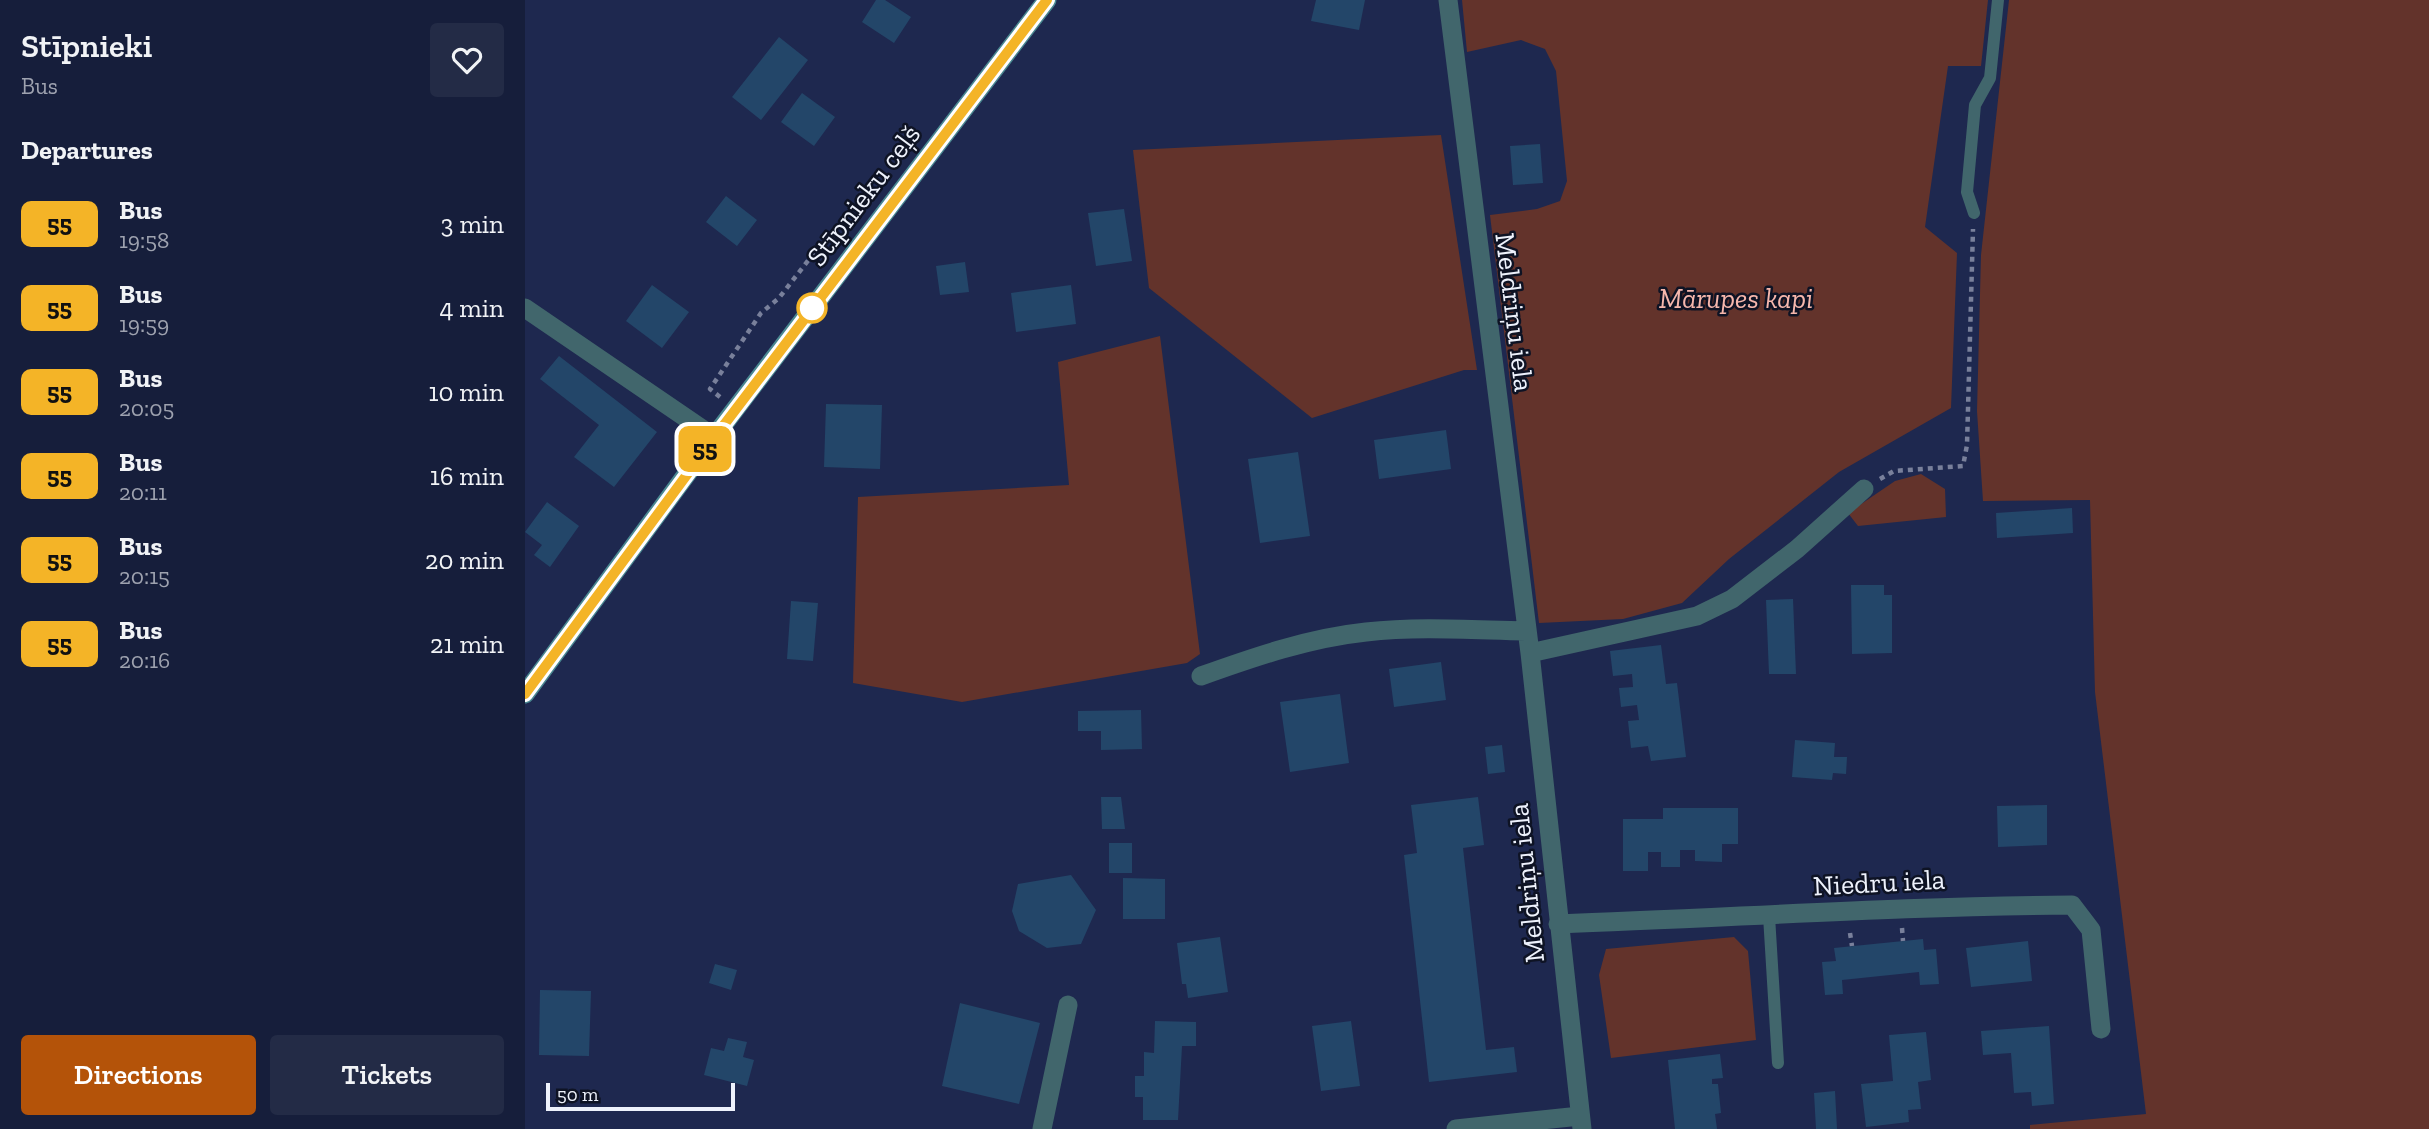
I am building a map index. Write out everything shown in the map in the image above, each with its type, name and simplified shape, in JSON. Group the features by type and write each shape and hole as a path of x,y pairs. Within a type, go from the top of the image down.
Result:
{"main road":[{"name":"Stīpnieku ceļš","path":"525,694 714,438 1047,0"}],"street":[{"name":"Meldriņu iela","path":"1448,0 1530,653 1581,1123"},
{"path":"525,308 714,438"},
{"path":"1530,653 1697,616 1732,599 1797,549 1864,489"},
{"path":"1201,676 1266,652 1363,632 1418,628 1527,631"},
{"name":"Niedru iela","path":"1558,924 1769,916 1924,906 2072,905 2091,930 2101,1029"},
{"path":"1042,1129 1068,1005"},
{"path":"1456,1129 1581,1123"}],"lane":[{"path":"1974,213 1967,192 1975,106 1990,78 1998,0"},
{"path":"1769,916 1778,1063"}],"path":[{"path":"1864,489 1894,471 1963,466 1974,213"},
{"path":"736,409 710,389 761,313 779,298 814,253"}],"green space":[{"name":"Mārupes kapi","path":"1462,0 1988,0 1981,66 1948,66 1925,227 1957,253 1951,408 1839,472 1729,559 1682,603 1623,619 1539,623 1490,215 1537,209 1560,201 1567,181 1556,71 1545,49 1521,40 1467,52"},
{"path":"2009,0 2429,0 2429,1129 2030,1129 2030,1125 2146,1114 2095,692 2090,500 1983,501 1977,411 1981,255"},
{"path":"1441,135 1477,370 1464,370 1312,418 1149,288 1133,150"},
{"path":"1160,336 1200,654 1187,663 962,702 853,683 858,497 1069,485 1058,362"},
{"path":"1921,474 1945,489 1946,517 1858,526 1848,513 1895,481"},
{"path":"1734,937 1748,951 1756,1040 1611,1058 1599,975 1606,949"}],"building":[{"path":"876,0 885,0 911,17 894,43 862,22"},
{"path":"1316,0 1365,0 1359,30 1311,21"},
{"path":"779,37 808,60 761,120 732,97"},
{"path":"802,93 835,117 814,146 781,122"},
{"path":"1540,144 1543,183 1513,185 1510,146"},
{"path":"726,196 757,220 737,246 706,222"},
{"path":"1124,209 1132,261 1096,266 1088,213"},
{"path":"965,262 969,292 940,295 936,266"},
{"path":"652,285 689,312 662,348 626,321"},
{"path":"1071,285 1076,324 1016,332 1011,293"},
{"path":"559,356 657,432 614,487 574,457 599,425 540,379"},
{"path":"826,404 882,405 880,469 824,467"},
{"path":"1446,430 1451,469 1379,479 1374,440"},
{"path":"1298,452 1310,536 1260,543 1248,459"},
{"path":"547,502 579,526 550,567 534,555 542,545 525,532"},
{"path":"2072,508 2073,533 1997,538 1996,513"},
{"path":"1851,585 1884,585 1884,595 1892,595 1892,653 1852,654"},
{"path":"1793,599 1796,674 1769,674 1766,600"},
{"path":"791,601 818,603 813,661 787,659"},
{"path":"1661,645 1666,684 1677,683 1686,757 1651,761 1648,746 1631,748 1628,721 1639,720 1637,705 1621,707 1619,688 1633,687 1632,674 1613,676 1610,651"},
{"path":"1441,662 1446,700 1394,707 1389,669"},
{"path":"1340,694 1349,763 1290,772 1280,702"},
{"path":"1141,710 1142,749 1101,750 1101,731 1078,731 1078,711"},
{"path":"1795,740 1835,743 1834,757 1847,757 1846,774 1833,773 1832,780 1792,777"},
{"path":"1502,745 1505,772 1488,774 1485,747"},
{"path":"1101,797 1121,797 1125,829 1102,829"},
{"path":"1478,797 1484,845 1463,848 1486,1050 1514,1047 1517,1072 1429,1082 1404,855 1417,853 1411,805"},
{"path":"2047,805 2047,845 1998,847 1997,806"},
{"path":"1663,808 1738,808 1738,844 1722,844 1722,862 1695,861 1695,850 1680,850 1680,867 1661,867 1661,852 1648,852 1648,871 1623,871 1623,819 1663,819"},
{"path":"1109,843 1132,843 1132,873 1109,873"},
{"path":"1071,875 1096,910 1081,944 1047,948 1019,931 1012,911 1018,884"},
{"path":"1123,878 1165,879 1165,919 1123,919"},
{"path":"1220,937 1228,992 1188,998 1186,984 1182,984 1177,943"},
{"path":"1923,939 1924,950 1936,949 1939,984 1920,985 1919,972 1842,980 1843,994 1825,995 1822,962 1836,961 1834,948"},
{"path":"2028,941 2032,981 1971,987 1966,948"},
{"path":"715,964 737,970 731,990 709,983"},
{"path":"540,990 591,991 589,1056 539,1055"},
{"path":"960,1003 1040,1023 1019,1104 942,1086"},
{"path":"1155,1021 1196,1022 1196,1046 1182,1046 1178,1120 1143,1120 1143,1097 1135,1097 1135,1076 1144,1076 1144,1052 1154,1053"},
{"path":"1351,1021 1360,1086 1321,1091 1312,1026"},
{"path":"2049,1026 2054,1104 2032,1106 2031,1092 2014,1093 2011,1053 1983,1055 1981,1031"},
{"path":"1926,1032 1931,1080 1918,1082 1921,1109 1908,1110 1909,1122 1866,1127 1861,1084 1893,1081 1889,1035"},
{"path":"728,1038 747,1042 743,1057 754,1060 747,1086 704,1075 711,1048 724,1051"},
{"path":"1720,1054 1723,1078 1712,1079 1712,1084 1718,1084 1721,1113 1715,1114 1717,1129 1675,1129 1668,1060"},
{"path":"1835,1091 1837,1129 1816,1129 1814,1093"}],"bus line":[{"name":"55","path":"525,694 714,438 1047,0"}]}
